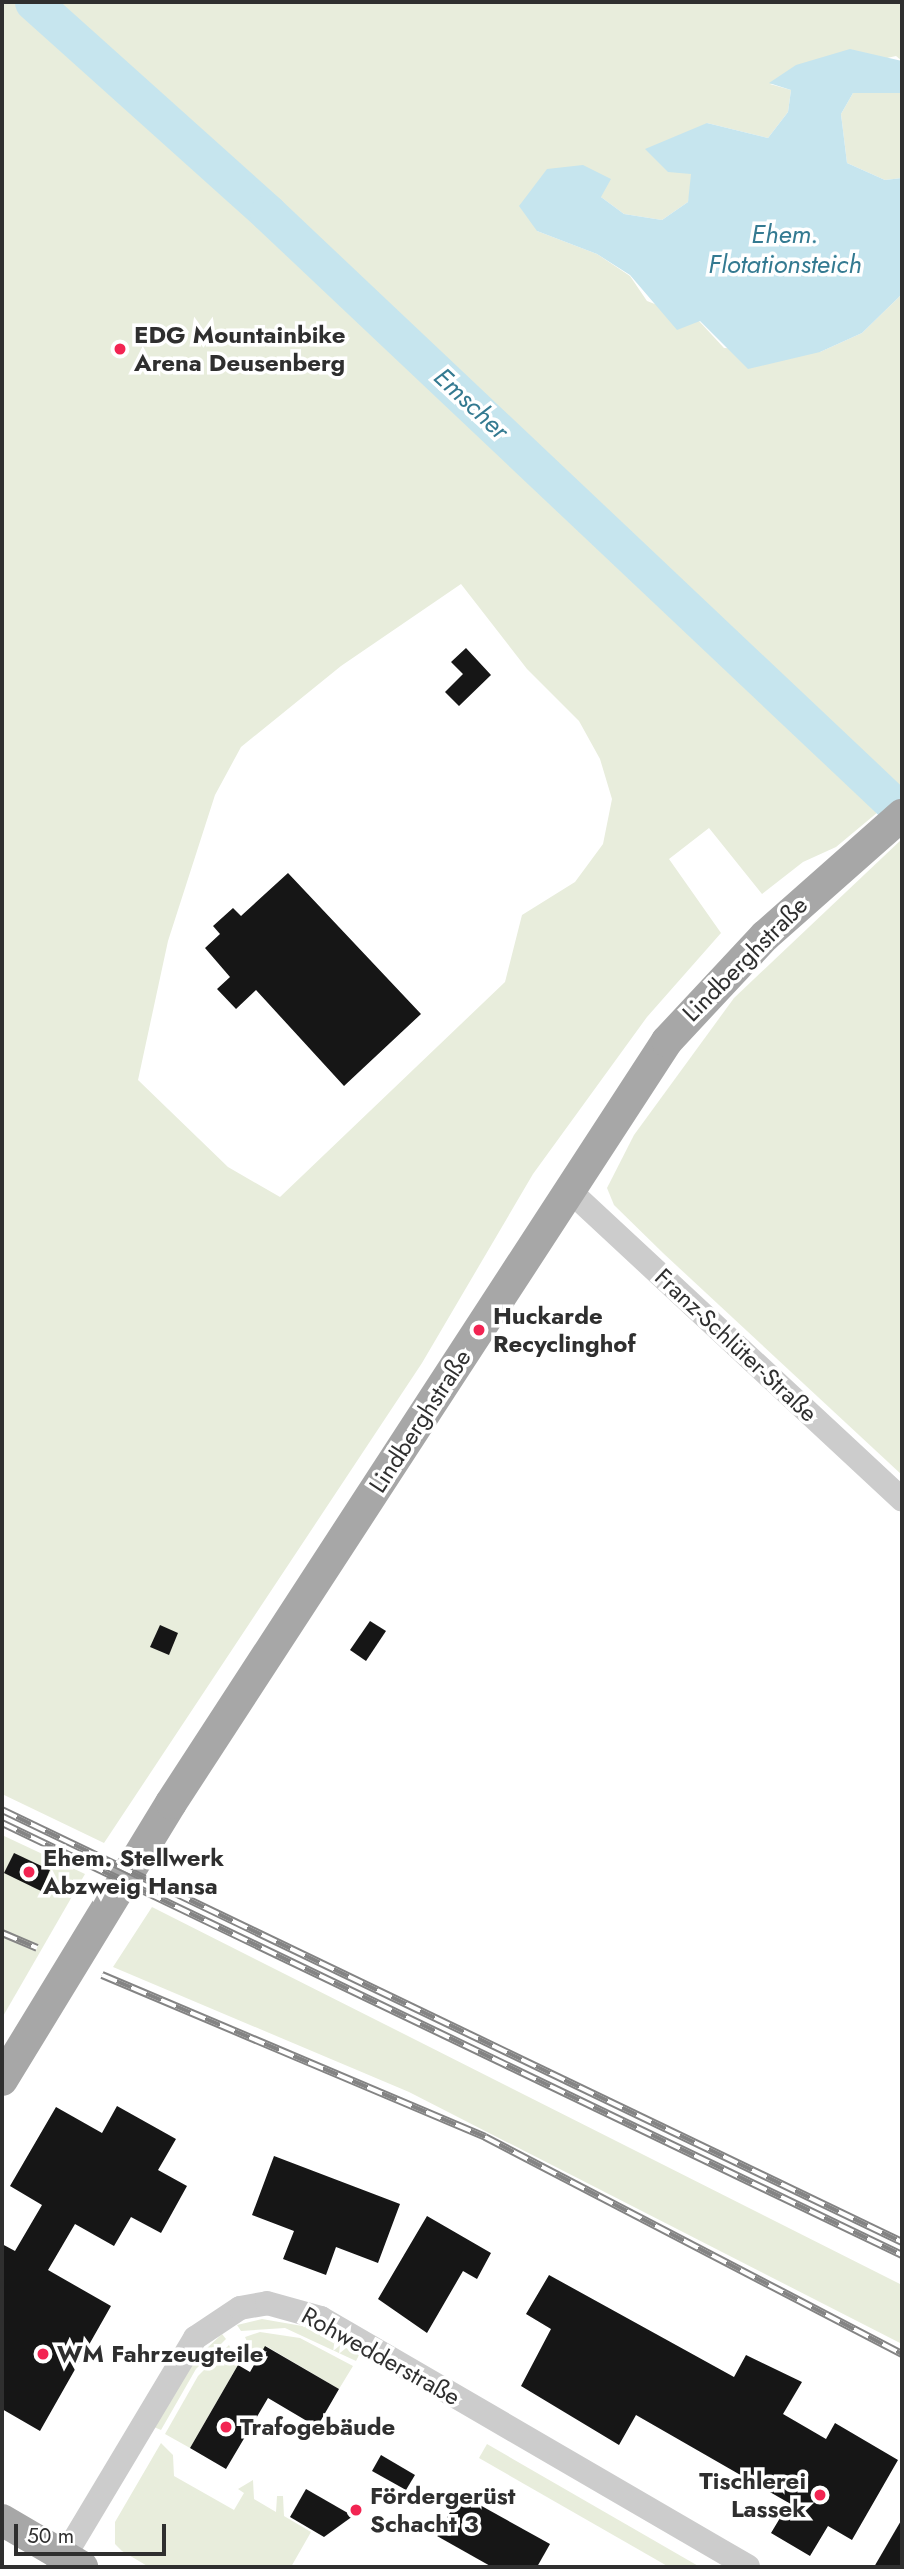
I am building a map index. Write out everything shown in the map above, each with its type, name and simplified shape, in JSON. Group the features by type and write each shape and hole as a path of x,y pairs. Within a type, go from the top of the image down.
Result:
{"main road":[{"name":"Lindberghstraße","path":"2,2080 171,1803 675,1031 849,860 902,816"},
{"path":"2,2520 68,2564"}],"street":[{"name":"Franz-Schlüter-Straße","path":"570,1191 902,1499"},
{"name":"Rohwedderstraße","path":"68,2564 195,2339 240,2308 267,2303 321,2318 748,2567"}],"green space":[{"path":"2,2 902,2 902,61 896,56 770,84 791,90 788,112 768,138 707,123 688,202 662,220 624,214 601,197 537,231 597,254 630,276 647,301 699,321 724,348 820,352 862,333 902,294 902,792 836,847 803,862 762,894 709,828 669,859 721,933 647,1017 533,1174 422,1363 104,1843 2,1794","holes":["461,584 527,669 579,721 600,759 612,799 603,844 575,882 522,915 505,982 280,1197 228,1167 138,1080 168,941 215,795 241,747 341,666"]},
{"path":"881,89 902,93 902,178 885,180 847,163 841,114 853,93"},
{"path":"902,839 902,1475 663,1253 614,1205 607,1188 634,1135 734,998"},
{"path":"2,1835 85,1874 2,2018"},
{"path":"152,1907 902,2285 902,2344 409,2092 113,1967"},
{"path":"262,2319 308,2327 359,2355 356,2361 285,2328 241,2331 237,2325"},
{"path":"260,2332 300,2338 353,2366 339,2389 266,2346 256,2362 245,2337"},
{"path":"222,2334 226,2339 196,2369 161,2430 154,2427 191,2363"},
{"path":"229,2345 238,2365 190,2448 165,2434 198,2376"},
{"path":"161,2443 173,2455 174,2476 234,2510 244,2493 238,2489 253,2480 254,2499 276,2512 277,2496 283,2496 284,2516 311,2532 291,2567 149,2567 122,2551 115,2544 115,2522"},
{"path":"487,2444 700,2567 669,2567 479,2458"}],"water":[{"name":"Ehem. Flotationsteich","path":"850,49 902,61 902,93 853,93 841,114 847,163 885,180 902,178 902,294 862,333 820,352 748,369 700,321 677,330 630,275 597,254 537,231 519,206 547,169 583,165 611,179 601,197 624,214 662,220 688,202 691,174 668,172 645,149 707,123 768,138 788,112 791,90 769,83 796,65"}],"building":[{"path":"466,648 491,675 459,706 445,692 463,674 451,662"},
{"path":"288,873 421,1014 344,1086 256,990 236,1009 217,989 230,977 205,948 220,934 213,926 233,908 241,916"},
{"path":"370,1621 386,1631 366,1661 350,1650"},
{"path":"160,1625 178,1633 169,1655 150,1647"},
{"name":"Ehem. Stellwerk Abzweig Hansa","path":"14,1853 50,1870 41,1891 4,1873"},
{"path":"117,2106 176,2139 158,2170 187,2186 161,2233 131,2217 114,2246 75,2224 48,2270 111,2306 40,2431 2,2409 2,2244 15,2251 42,2205 10,2186 56,2107 102,2133"},
{"path":"274,2156 400,2204 378,2263 336,2247 326,2275 283,2259 294,2231 252,2215"},
{"path":"427,2216 491,2253 477,2279 463,2271 427,2333 378,2299"},
{"path":"549,2275 734,2377 746,2355 802,2382 783,2414 826,2439 835,2423 898,2460 852,2540 828,2526 810,2556 771,2533 789,2503 636,2415 619,2445 521,2386 551,2329 526,2314"},
{"path":"265,2346 339,2389 317,2427 268,2398 226,2469 190,2448 238,2365 250,2372"},
{"path":"381,2455 415,2475 406,2490 372,2471"},
{"path":"306,2489 353,2516 324,2537 290,2517"},
{"path":"460,2494 550,2544 537,2567 492,2567 437,2536"},
{"path":"902,2519 902,2567 874,2567"}],"waterway":[{"name":"Emscher","path":"33,2 268,213 902,812"}],"railway":[{"path":"2,1810 902,2242"},
{"path":"2,1823 902,2255"},
{"path":"2,1933 37,1948"},
{"path":"102,1975 485,2137 902,2354"}],"place":[{"name":"EDG Mountainbike Arena Deusenberg","path":"120,349"},
{"name":"Huckarde Recyclinghof","path":"479,1330"},
{"name":"Ehem. Stellwerk Abzweig Hansa","path":"29,1872"},
{"name":"WM Fahrzeugteile","path":"43,2354"},
{"name":"Trafogebäude","path":"226,2427"},
{"name":"Tischlerei Lassek","path":"820,2495"},
{"name":"Fördergerüst Schacht 3","path":"356,2510"}]}
